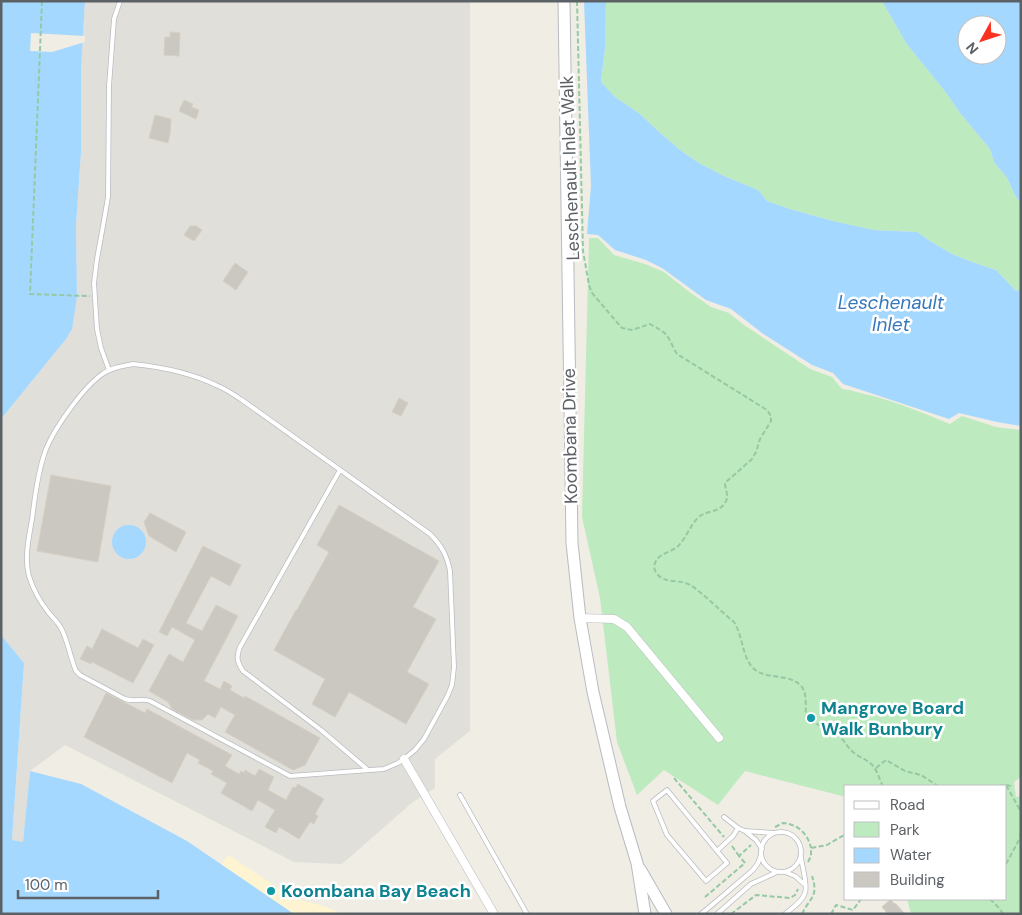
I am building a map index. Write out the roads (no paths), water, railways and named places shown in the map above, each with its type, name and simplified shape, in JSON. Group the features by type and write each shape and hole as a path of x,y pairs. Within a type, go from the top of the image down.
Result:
{"main road":[{"name":"Koombana Drive","path":"564,1 572,543 580,618 593,692 606,753 637,863 645,914"},
{"name":"Koombana Drive","path":"637,863 666,914"}],"street":[{"path":"580,618 614,619 627,627 719,738"},
{"path":"404,759 494,914"}],"lane":[{"path":"109,370 101,348 94,283 108,197 108,86 114,19 120,1"},
{"path":"133,364 199,377 242,400 340,470 430,534 438,542 448,560 454,667 452,685 448,697 424,739 404,759 384,769 297,777 290,776 146,700 125,700 80,675 75,668 62,630 39,599 29,575 28,548 37,480 50,439 78,398 101,374 120,366 133,364"},
{"path":"340,470 240,647 237,657 243,671 320,730 368,770"},
{"path":"667,790 717,851 728,863 706,881 667,835 653,801 667,790"},
{"path":"460,795 527,914"},
{"path":"724,817 756,840 766,865 777,872"},
{"path":"717,851 733,836 738,828"},
{"path":"745,831 787,833 793,836 800,844 806,890 803,897 785,914"},
{"path":"700,914 753,870 758,864 766,839 776,833"},
{"path":"717,914 751,884 777,872 791,870 796,866 801,855"},
{"path":"785,872 795,876 806,886"}],"water":[{"path":"1,1 85,1 81,69 81,152 76,225 77,297 72,329 1,419"},
{"name":"Leschenault Inlet","path":"584,1 606,1 605,48 601,82 615,97 640,114 680,150 699,163 758,190 767,201 790,209 874,230 917,232 952,254 996,270 1016,291 1021,289 1021,426 959,413 949,419 843,384 833,373 812,365 762,333 731,309 706,300 662,268 646,260 615,250 598,235 587,234 591,186"},
{"path":"882,1 1021,1 1021,204 1007,178 994,162 990,149 906,43"},
{"path":"129,525 136,526 141,530 145,535 145,549 141,554 136,558 129,559 122,558 117,554 113,549 112,542 113,535 117,530 122,526"},
{"path":"1,635 24,663 12,840 23,842 30,771 81,784 187,841 294,914 1,914"}],"place":[{"name":"Mangrove Board Walk Bunbury","path":"811,718"},
{"name":"Koombana Bay Beach","path":"271,891"}]}
